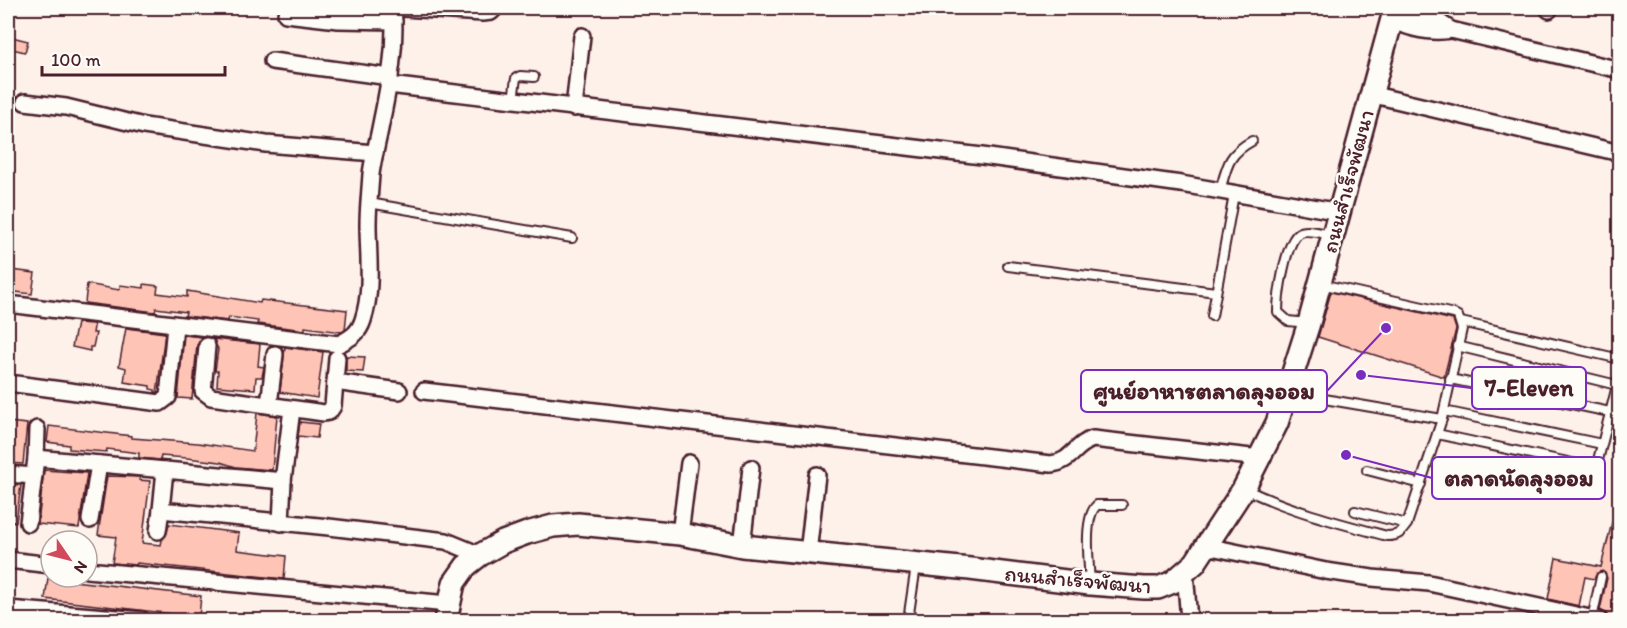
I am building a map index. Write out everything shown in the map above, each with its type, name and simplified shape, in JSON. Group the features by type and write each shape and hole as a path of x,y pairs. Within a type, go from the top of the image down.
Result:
{"street":[{"path":"403,8 483,13 491,12 495,8"},
{"path":"1394,12 1420,30 1436,33 1450,30 1535,52 1620,70"},
{"name":"ถนนสำเร็จพัฒนา","path":"447,612 454,583 466,566 480,555 503,542 553,526 578,524 680,534 742,546 1090,584 1158,588 1173,582 1185,572 1206,546 1244,488 1277,423 1309,323 1394,12"},
{"path":"8,304 175,326 339,344 354,336 363,321 366,308 370,268 369,203 375,153 394,52 393,14 338,20 286,14"},
{"path":"574,108 582,36"},
{"path":"272,61 513,101 982,156 1227,192 1340,212"},
{"path":"1370,94 1620,153"},
{"path":"26,102 66,107 144,126 266,144 375,153"},
{"path":"16,384 165,402 168,397 175,326"},
{"path":"207,346 202,391 205,394 211,397 292,410 330,412 333,406 337,358"},
{"path":"268,405 275,354"},
{"path":"335,382 399,391"},
{"path":"424,391 1051,464 1061,463 1087,441 1093,440 1260,458"},
{"path":"281,523 283,481 292,410"},
{"path":"28,523 37,429"},
{"path":"36,458 283,481"},
{"path":"680,534 689,462"},
{"path":"90,520 99,464"},
{"path":"742,546 751,468"},
{"path":"158,531 165,470"},
{"path":"8,474 34,476"},
{"path":"808,553 817,475"},
{"path":"161,510 446,541 480,555"},
{"path":"1206,546 1326,571 1429,583 1595,620"},
{"path":"8,560 39,564"},
{"path":"99,571 447,612"},
{"path":"1185,572 1189,621"},
{"path":"8,609 142,621"}],"lane":[{"path":"513,101 516,78 534,76"},
{"path":"1212,316 1227,192 1228,162 1235,152 1252,141"},
{"path":"369,203 572,238"},
{"path":"1309,323 1288,321 1278,312 1289,251 1293,240 1304,231 1334,235"},
{"path":"1008,266 1216,292"},
{"path":"1244,488 1299,512 1387,536 1401,533 1407,525 1443,415 1462,329 1461,322 1454,314 1320,284"},
{"path":"1461,322 1620,358"},
{"path":"1457,346 1617,385"},
{"path":"1437,434 1596,468 1620,374"},
{"path":"1450,379 1610,412"},
{"path":"1288,392 1443,415 1602,444"},
{"path":"1367,470 1421,484"},
{"path":"1090,584 1090,516 1097,505 1122,506"},
{"path":"1355,511 1407,525"},
{"path":"908,621 916,564"},
{"path":"1595,620 1602,577"}],"building":[{"path":"8,36 28,41 25,52 8,48"},
{"path":"11,270 35,273 32,294 8,291"},
{"path":"87,284 119,290 120,285 144,288 144,284 158,286 157,293 187,297 187,291 260,303 261,300 347,310 345,330 342,332 305,327 305,330 257,324 258,321 229,317 228,321 185,316 186,312 156,308 155,312 85,303"},
{"path":"1331,292 1453,320 1456,329 1444,377 1318,337"},
{"path":"77,323 93,324 93,333 96,333 90,351 72,347"},
{"path":"126,328 165,333 157,393 150,389 150,386 124,382 126,368 119,366"},
{"path":"184,335 203,337 197,345 192,399 178,398"},
{"path":"213,339 260,344 258,366 264,367 262,377 256,377 255,389 217,386 218,371 215,371 218,349"},
{"path":"285,347 323,352 317,398 280,392"},
{"path":"346,356 365,357 363,372 346,371"},
{"path":"257,413 277,416 272,470 236,467 220,462 187,458 161,456 160,460 139,458 139,453 107,449 106,452 69,449 69,445 47,442 49,426 132,436 132,438 198,443 253,451"},
{"path":"8,422 27,424 23,464 8,463"},
{"path":"300,422 319,424 317,438 298,436"},
{"path":"44,470 87,473 79,528 38,524"},
{"path":"107,476 140,477 139,480 150,481 142,543 161,545 169,524 239,533 237,550 286,556 284,579 137,563 136,565 112,563 116,537 99,535"},
{"path":"8,484 21,485 16,522 8,521"},
{"path":"1616,506 1620,506 1620,614 1616,613 1614,620 1608,618 1606,613 1600,610 1607,578 1602,571 1597,573 1594,579 1585,577 1579,606 1548,599 1556,558 1601,567"},
{"path":"99,584 201,596 199,617 45,599 46,589 99,589"}],"place":[{"name":"ศูนย์อาหารตลาดลุงออม","path":"1386,328"},
{"name":"7-Eleven","path":"1361,375"},
{"name":"ตลาดนัดลุงออม","path":"1346,455"}]}
